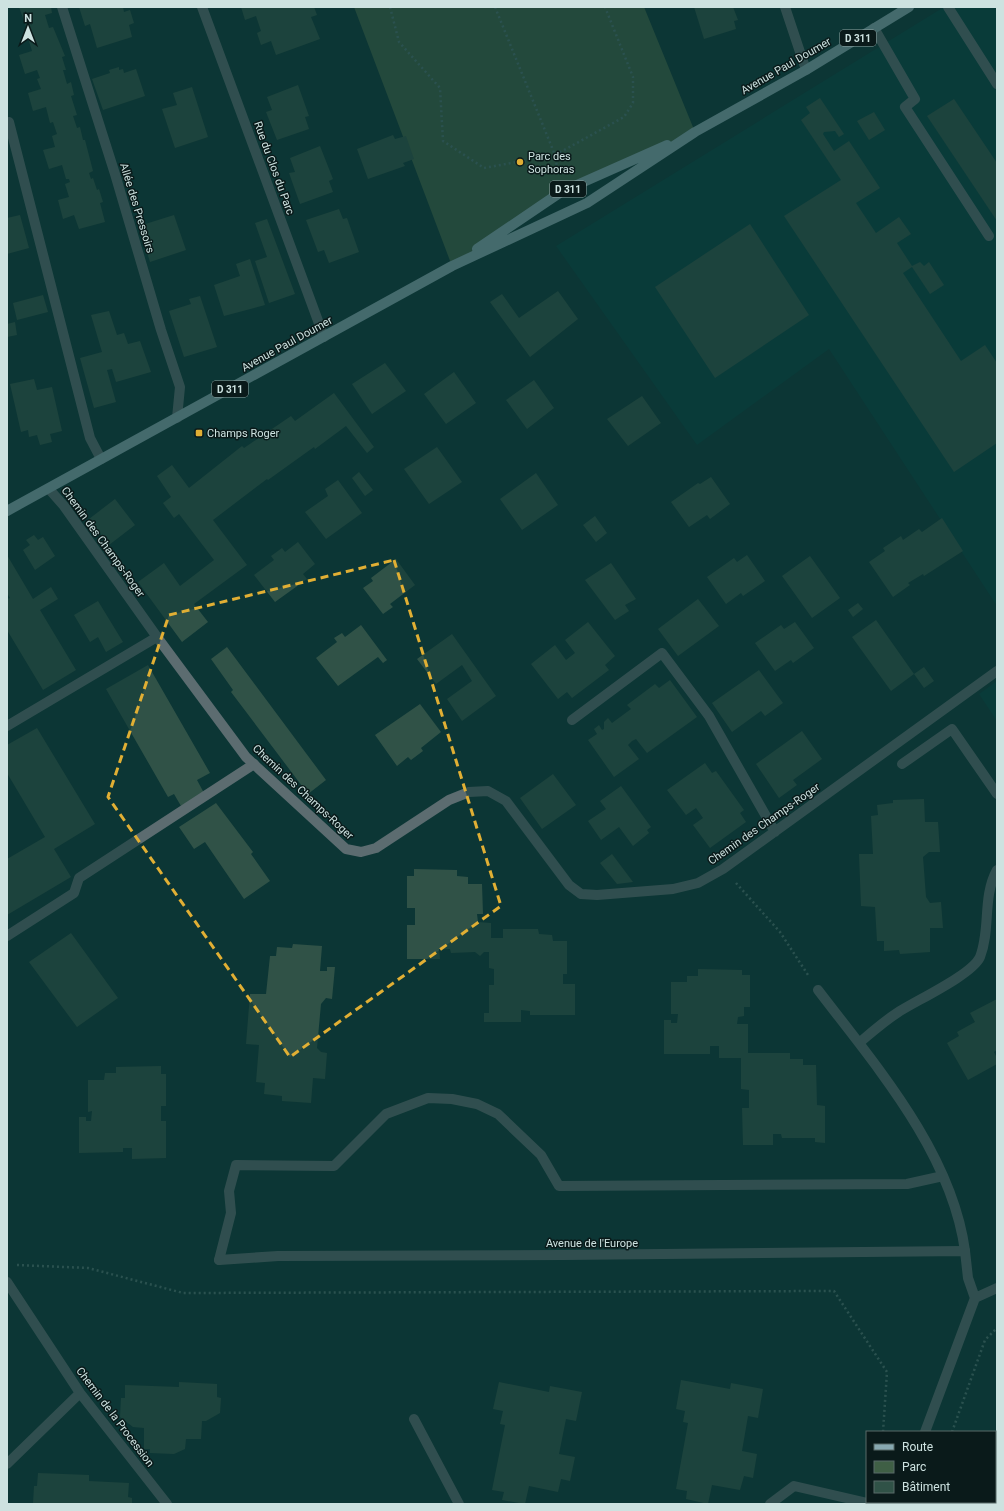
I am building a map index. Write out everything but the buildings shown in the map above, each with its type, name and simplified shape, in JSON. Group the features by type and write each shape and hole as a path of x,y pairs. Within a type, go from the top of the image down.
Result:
{"main road":[{"name":"Avenue Paul Doumer","path":"7,511 452,266 587,203 695,132 806,70 909,7"},
{"name":"Avenue Paul Doumer","path":"452,266 561,192 695,132"}],"street":[{"name":"Allée des Pressoirs","path":"62,7 115,174 161,330 180,387 177,418"},
{"name":"Rue du Clos du Parc","path":"202,7 324,337"},
{"path":"785,7 806,70"},
{"path":"948,7 997,84"},
{"path":"874,28 915,99 904,108 989,236"},
{"path":"9,122 90,438 101,459"},
{"name":"Chemin des Champs-Roger","path":"49,489 64,506 157,637 246,757 346,849 361,852 376,848 449,800 469,792 488,791 506,800 569,886 581,894 597,895 672,889 698,883 723,869 997,671"},
{"path":"7,726 157,637"},
{"path":"572,720 662,653 709,716 775,832"},
{"path":"902,764 952,729 997,794"},
{"path":"7,936 74,893 79,878 254,764"},
{"path":"859,1043 896,1014 964,973 979,958 985,934 987,904 997,870"},
{"path":"818,990 859,1043 910,1115 943,1176 960,1220 968,1278 975,1298 924,1431"},
{"name":"Avenue de l'Europe","path":"943,1176 907,1184 559,1186 541,1155 498,1114 477,1104 452,1099 428,1098 386,1114 334,1166 236,1165 229,1191 231,1214 219,1260 278,1256 563,1255 965,1250"},
{"name":"Chemin de la Procession","path":"7,1282 80,1393 167,1504"},
{"path":"975,1298 997,1288"},
{"path":"7,1464 80,1393"},
{"path":"414,1419 459,1504"},
{"path":"770,1504 794,1486 866,1503"}],"path":[{"path":"390,7 399,42 440,88 443,141 484,168 555,155 624,117 633,103 633,77 605,7"},
{"path":"495,7 555,155 561,192"},
{"path":"723,869 780,932 818,990"},
{"path":"14,1265 88,1268 183,1294 834,1291 887,1372 884,1431"},
{"path":"952,1431 985,1340 997,1328"}],"highlighted area":[{"path":"394,560 501,906 290,1057 108,797 169,615"}],"shaded area":[{"path":"944,7 997,7 997,606 829,349 697,445 556,246"},
{"path":"997,681 997,721 979,694"}],"green space":[{"name":"Parc des Sophoras","path":"354,7 644,7 695,132 561,192 452,266"}],"place":[{"name":"Parc des Sophoras","path":"520,162"},
{"name":"Champs Roger","path":"199,433"}]}
